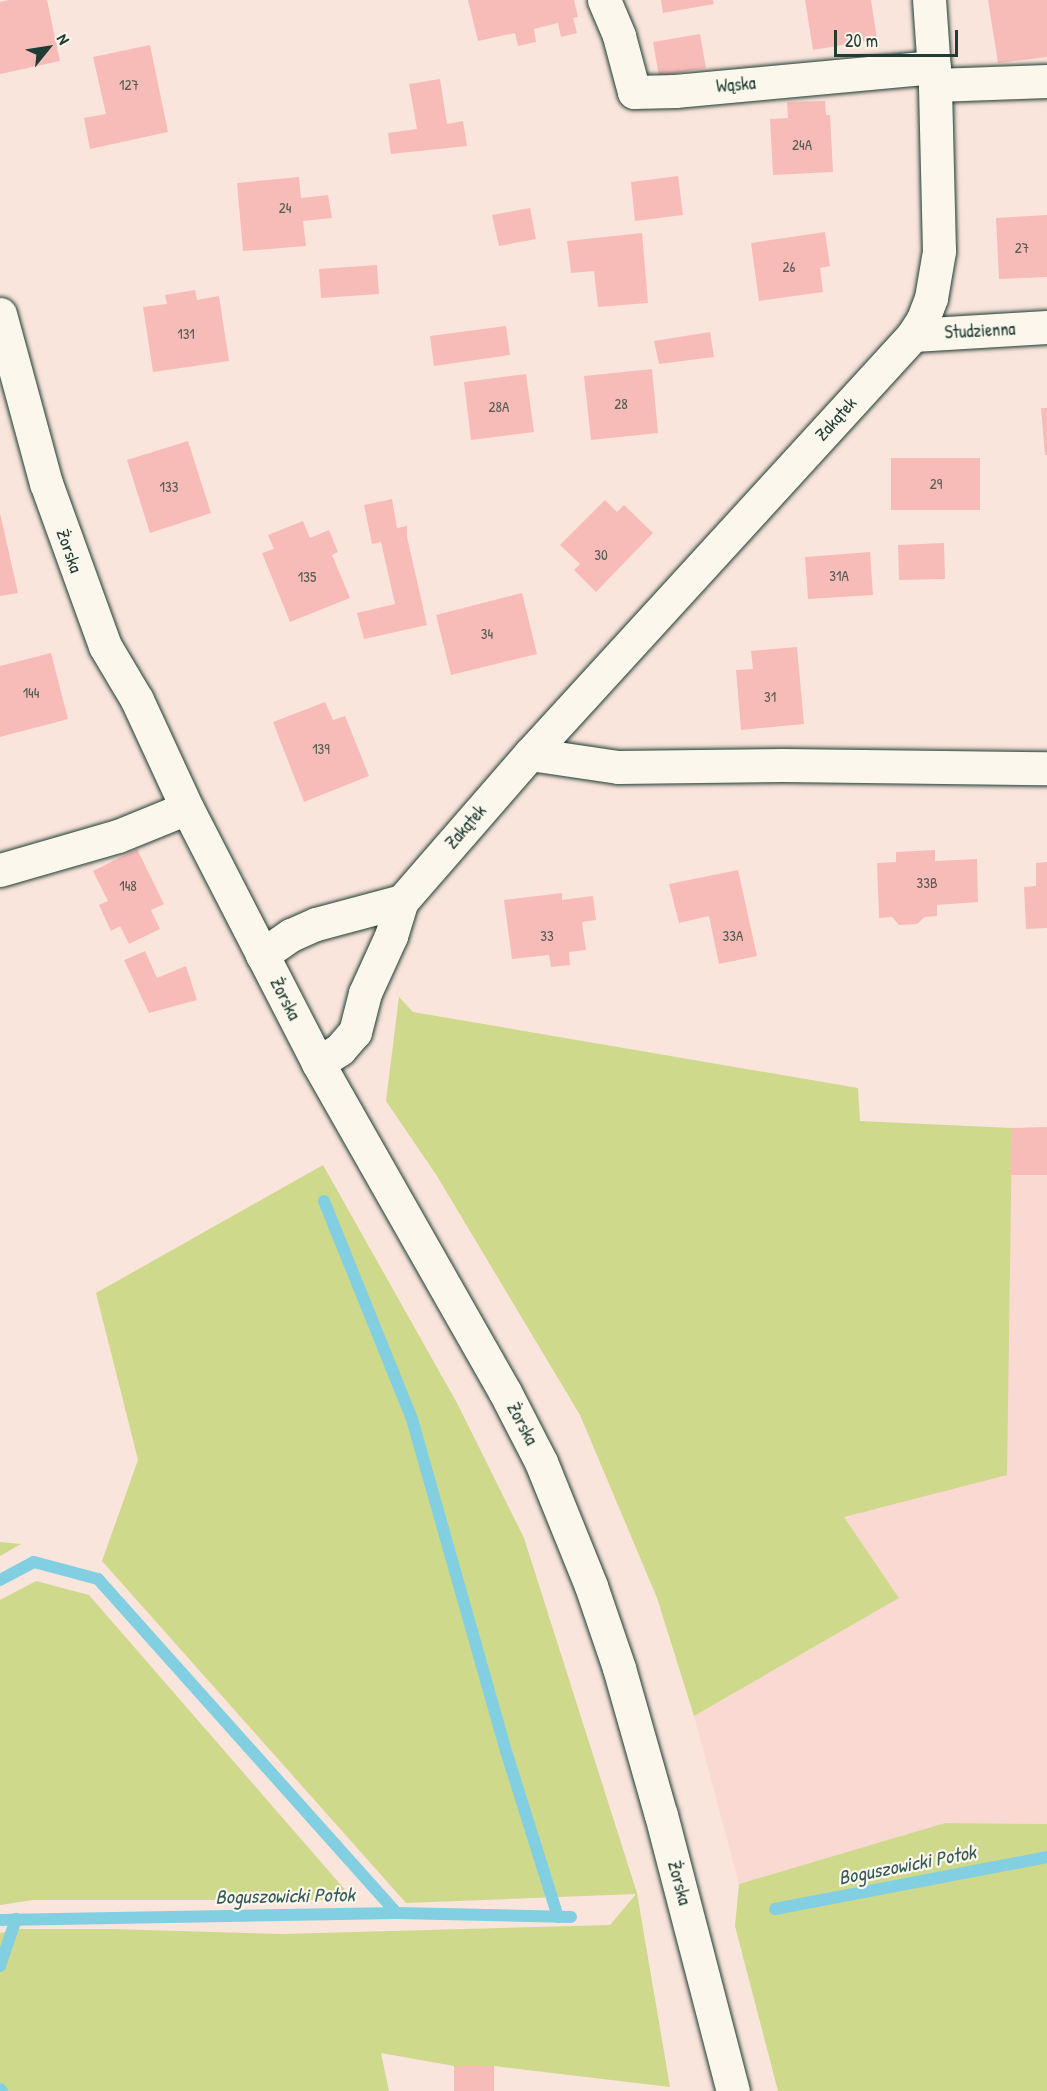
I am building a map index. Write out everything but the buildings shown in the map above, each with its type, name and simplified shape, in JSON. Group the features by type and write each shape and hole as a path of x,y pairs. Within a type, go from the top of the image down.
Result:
{"street":[{"name":"Wąska","path":"604,0 619,36 634,92 934,76"},
{"name":"Zakątek","path":"318,1063 340,1049 355,1032 365,993 392,936 402,901 530,754 913,335 931,298 939,251 934,76 929,0"},
{"path":"934,76 1047,81"},
{"name":"Żorska","path":"0,314 46,483 105,646 136,700 187,808 318,1063 514,1409 541,1462 606,1629 628,1697 733,2091"},
{"name":"Studzienna","path":"913,335 1047,327"},
{"path":"530,754 618,767 794,765 1047,768"},
{"path":"0,870 118,836 187,808"},
{"path":"262,955 291,935 316,924 402,901"}],"shaded area":[{"path":"1047,1127 1047,1824 945,1823 739,1884 694,1716 899,1598 844,1517 1010,1175 1012,1128"}],"green space":[{"path":"399,997 413,1012 858,1088 860,1121 1012,1128 1007,1475 844,1517 899,1598 694,1716 657,1598 580,1415 437,1176 386,1101"},
{"path":"323,1165 457,1403 524,1538 637,1893 670,2087 494,2066 454,2066 381,2053 389,2091 0,2091 0,1933 20,1929 111,1929 282,1934 610,1925 636,1894 406,1903 102,1561 138,1460 96,1293"},
{"path":"0,1542 21,1544 0,1556"},
{"path":"36,1581 89,1595 354,1900 33,1900 0,1905 0,1600"},
{"path":"945,1823 1047,1824 1047,2091 778,2091 735,1926 739,1884"}],"waterway":[{"path":"324,1201 412,1419 506,1751 558,1917"},
{"path":"0,1580 34,1562 98,1579 397,1913"},
{"name":"Boguszowicki Potok","path":"775,1909 1047,1857"},
{"name":"Boguszowicki Potok","path":"0,1920 397,1913 571,1917"},
{"path":"0,1966 16,1919"}]}
